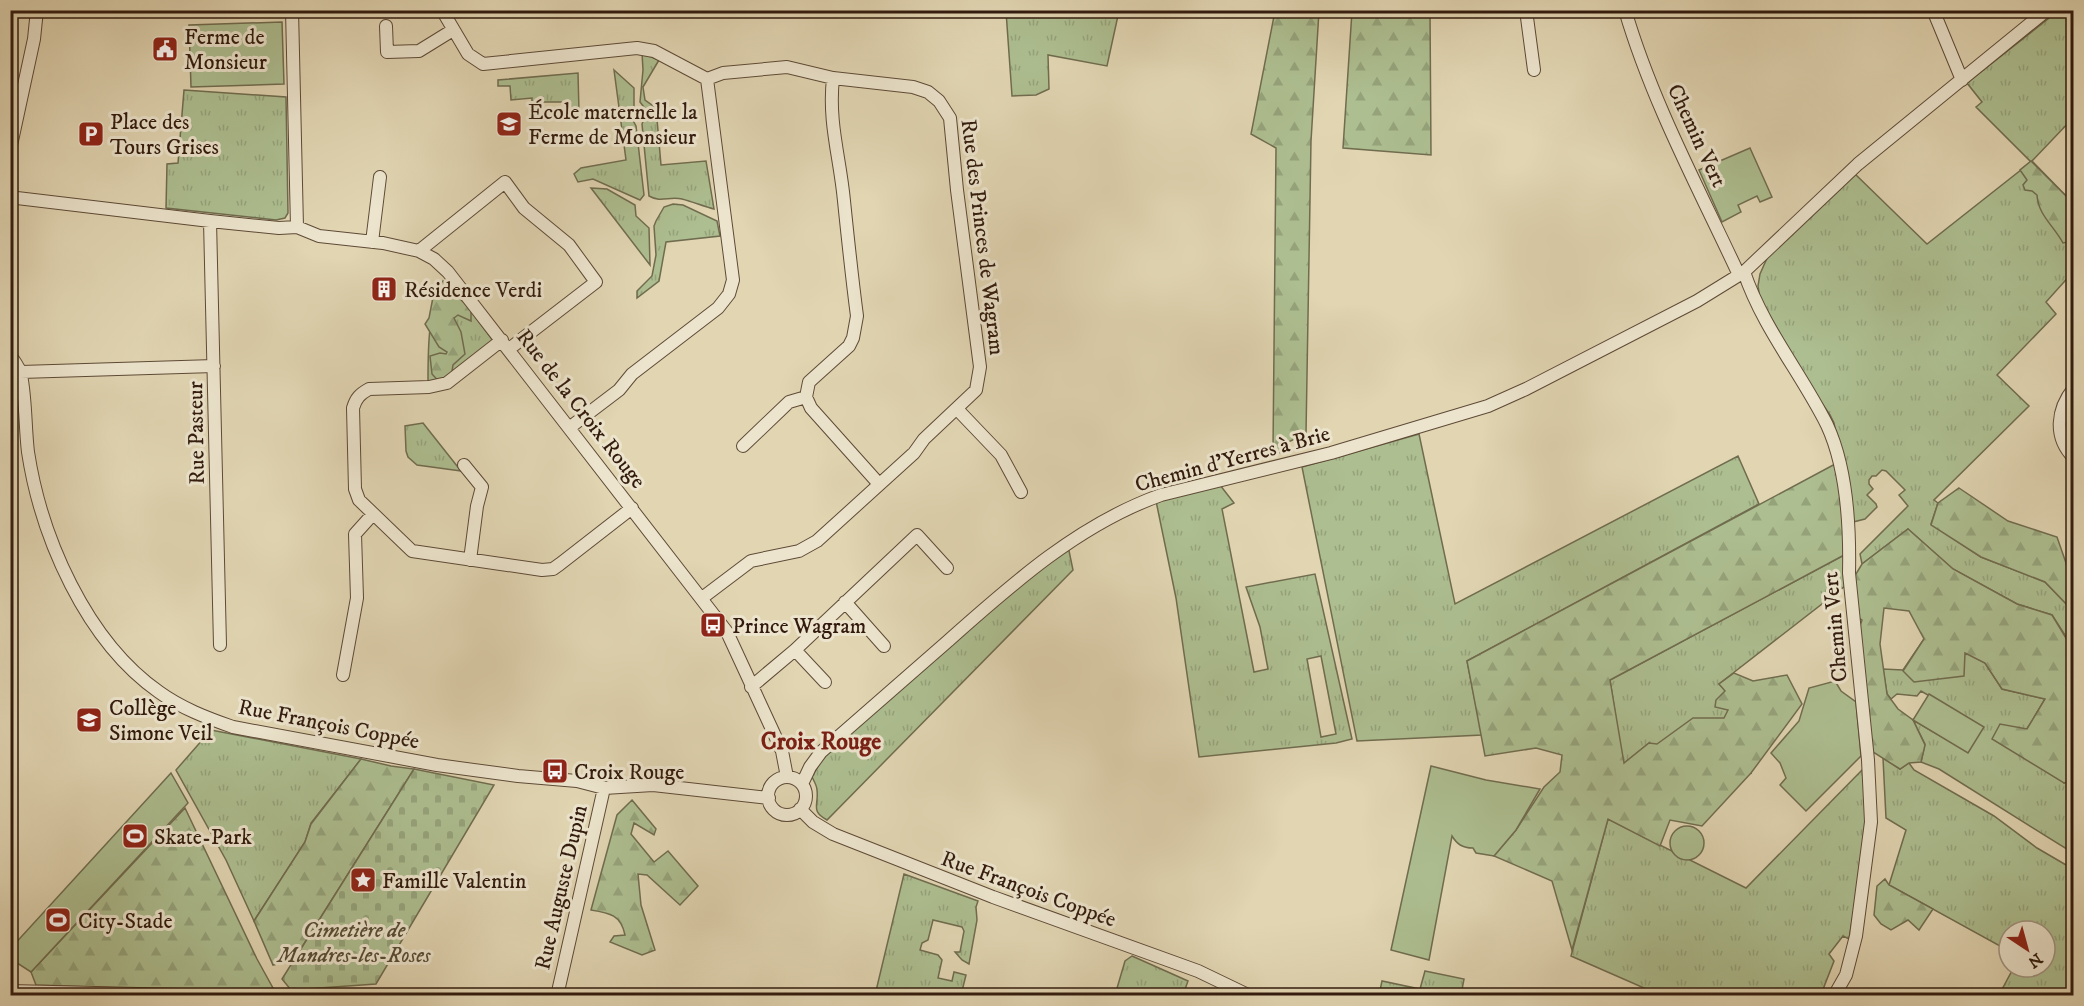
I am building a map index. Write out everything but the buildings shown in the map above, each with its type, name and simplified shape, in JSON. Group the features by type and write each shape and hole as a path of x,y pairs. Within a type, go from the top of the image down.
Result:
{"street":[{"path":"10,150 15,108 24,89 37,10"},
{"path":"10,195 210,221 279,228 297,227 292,10"},
{"path":"442,10 468,54 483,64 637,48 654,51 707,80 733,280 729,294 718,308 632,374 619,390 569,428"},
{"path":"1526,10 1534,70"},
{"name":"Chemin Vert","path":"1625,10 1650,82 1761,312 1827,425 1838,458 1846,502 1850,544 1849,573 1868,760 1871,822 1856,936 1846,975 1834,996"},
{"path":"1933,10 1962,80"},
{"name":"Chemin d'Yerres à Brie","path":"802,784 810,767 821,752 977,615 1047,558 1108,519 1161,495 1331,453 1488,406 1600,352 1697,301 1742,274 1858,164 2047,10"},
{"path":"386,26 387,52 419,51 453,30"},
{"name":"Rue des Princes de Wagram","path":"702,598 751,561 799,550 817,541 914,453 924,439 976,390 980,367 950,118 939,100 928,92 913,87 833,78 787,67 723,73 707,80"},
{"path":"833,78 830,103 844,202 856,316 853,339 849,346 809,382 806,397 811,408 879,484"},
{"path":"10,86 24,89"},
{"path":"372,242 380,177"},
{"path":"419,251 505,182 524,208 569,245 596,282 447,383 429,387 369,388 361,393 353,408 355,489 359,500 412,551 542,570 553,569 632,508"},
{"name":"Rue Pasteur","path":"210,221 220,645"},
{"name":"Rue de la Croix Rouge","path":"297,227 319,236 372,242 419,251 434,259 448,272 727,632 782,751 787,777"},
{"name":"Rue François Coppée","path":"10,355 21,372 37,496 56,555 78,597 108,641 138,674 159,692 201,716 233,727 438,765 577,782 604,788 653,785 769,798"},
{"path":"21,372 214,366"},
{"path":"2073,388 2061,408 2059,431 2067,451 2073,458"},
{"path":"743,446 789,402 806,397"},
{"path":"957,409 1000,455 1021,492"},
{"path":"464,465 482,487 477,506 470,560"},
{"path":"343,675 357,598 355,534 374,514"},
{"path":"751,687 795,650 917,535 947,568"},
{"path":"845,602 884,646"},
{"path":"795,650 825,681"},
{"path":"787,777 798,780 802,784 806,800 800,809 784,814 774,808 769,798 771,786 781,778 787,777"},
{"name":"Rue Auguste Dupin","path":"557,996 604,788"},
{"name":"Rue François Coppée","path":"800,809 813,822 832,834 993,897 1198,971 1250,996"},
{"path":"10,991 223,996"}],"green space":[{"path":"201,11 263,11 264,15 201,17"},
{"path":"1006,11 1119,11 1107,66 1048,55 1049,89 1036,95 1012,96"},
{"path":"1275,11 1319,11 1311,141 1306,434 1288,442 1281,453 1273,450 1276,148 1251,134"},
{"path":"1352,11 1430,11 1431,155 1343,148"},
{"path":"2058,11 2073,11 2073,118 2032,161 2073,203 2073,272 2046,302 2056,314 1997,375 2029,406 1934,500 1938,503 1931,524 1981,557 2045,582 2073,611 2073,644 2070,643 2052,615 2017,604 1953,569 1908,529 1862,564 1860,554 1908,506 1899,495 1905,490 1886,471 1882,470 1876,476 1872,476 1869,484 1873,489 1867,495 1877,507 1865,519 1853,522 1834,423 1760,299 1758,286 1760,274 1768,256 1854,173 1927,244 2031,162 1976,107 1982,102 1967,83"},
{"path":"282,22 284,84 191,87 189,25"},
{"path":"642,53 659,60 643,87 645,100 656,108 661,165 706,161 714,209 682,199 657,199 649,196 642,124 647,111 640,102"},
{"path":"614,70 634,88 634,106 630,115 636,126 644,195 640,200 593,179 578,182 574,174 581,168 626,160"},
{"path":"578,73 579,112 569,113 568,102 536,102 536,107 532,107 532,98 511,100 510,86 498,86 498,80"},
{"path":"184,90 286,97 288,213 285,218 276,220 166,208 167,164 178,163"},
{"path":"1750,148 1772,197 1760,202 1757,196 1738,205 1741,212 1722,222 1699,170"},
{"path":"2031,161 2073,203 2073,241 2063,243 2040,209 2037,195 2025,190 2023,185 2027,180 2020,170"},
{"path":"591,188 607,189 635,205 636,216 649,228 650,265"},
{"path":"673,204 683,205 717,221 720,236 666,242 659,281 637,298 637,291 652,276 656,255 654,226 664,207"},
{"path":"443,281 463,307 467,305 494,342 444,380 428,381 432,317"},
{"path":"443,288 458,297 471,309 471,321 458,315 454,318 461,332 465,354 453,365 450,384 443,386 432,374 430,356 447,352 439,347 425,324 429,318 434,292"},
{"path":"423,423 461,471 417,465 408,457 405,426"},
{"path":"1419,434 1455,604 1738,456 1759,504 1467,661 1482,735 1357,741 1302,467"},
{"path":"1837,463 1846,554 1610,680 1624,763 1649,743 1657,744 1693,718 1724,718 1728,710 1715,707 1716,700 1725,691 1719,684 1734,673 1753,681 1787,675 1802,704 1751,773 1702,826 1670,820 1660,846 1608,819 1572,950 1552,881 1494,856 1516,830 1544,787 1560,772 1562,755 1536,748 1485,756 1467,661"},
{"path":"1220,485 1234,503 1222,509 1254,672 1268,669 1260,627 1246,587 1315,574 1352,739 1336,743 1199,757 1176,598 1156,501","holes":["1321,656 1336,734 1321,737 1307,659"]},
{"path":"1959,488 2008,521 2057,537 2073,583 2073,611 2045,582 1981,557 1931,525 1938,503"},
{"path":"1908,529 1953,569 2017,604 2052,615 2069,643 2073,644 2073,780 2064,783 1992,739 2000,724 2027,729 2045,699 2002,689 1985,663 1965,653 1964,676 1914,682 1903,671 1924,639 1909,611 1884,608 1880,644 1887,694 1898,709 1913,720 1925,745 1921,762 1909,763 1900,769 1873,752 1862,731 1853,646 1862,620 1848,611 1845,592 1862,564"},
{"path":"1068,546 1073,570 827,820 822,817 816,807 817,788 812,777 821,761 983,617"},
{"path":"1846,554 1845,586 1719,684 1726,691 1728,710 1751,773 1649,743 1623,764 1610,680"},
{"path":"1924,639 1965,652 1985,663 2002,689 2045,699 2027,729 2064,783 2073,780 2073,853 1939,769 1921,762 1925,744 1913,720 1968,752 1983,727 1921,691 1917,696 1897,694 1891,699 1887,694 1883,669 1903,670"},
{"path":"1835,681 1841,691 1856,702 1861,756 1806,811 1780,785 1786,778 1780,763 1771,753 1799,721 1809,688"},
{"path":"1929,694 1984,727 1968,753 1913,720"},
{"path":"211,730 361,759 311,823 305,842 254,921 226,860 176,770"},
{"path":"1883,758 1900,769 1909,763 1914,770 1994,816 2037,848 2073,869 2073,995 1999,995 2008,979 2057,979 2057,919 1997,919 1997,944 1889,885 1906,830 1886,818"},
{"path":"361,759 414,769 292,963 273,965 254,921 305,842 311,824"},
{"path":"1431,766 1486,780 1540,789 1516,830 1494,856 1476,853 1473,848 1460,845 1452,836 1429,960 1391,950"},
{"path":"1864,768 1866,827 1859,880 1849,939 1843,936 1829,954 1834,961 1822,992 1828,995 1660,995 1571,956 1608,819 1746,888"},
{"name":"Cimetière de Mandres-les-Roses","path":"414,769 494,785 376,984 291,990 282,979"},
{"path":"171,773 188,803 31,972 11,959 11,948"},
{"path":"632,800 656,829 654,835 634,823 631,834 654,862 668,851 698,886 680,905 647,875 638,874 641,905 655,950 642,955 610,942 614,936 625,935 621,923 614,916 591,910 617,815"},
{"path":"185,808 273,988 266,993 36,985 31,972"},
{"path":"1687,826 1699,831 1704,843 1699,855 1687,860 1675,855 1670,843 1675,831"},
{"path":"904,874 978,901 969,964 955,952 960,952 964,931 962,927 933,920 928,940 922,943 920,950 938,955 942,960 938,978 952,981 954,972 966,975 962,991 965,995 875,995"},
{"path":"1885,879 1889,885 1933,909 1919,930 1908,920 1891,930 1881,924 1874,915 1877,886"},
{"path":"1132,956 1188,981 1183,995 1115,995 1125,961"},
{"path":"1425,971 1464,979 1461,995 1379,995 1382,981 1420,989"}],"place":[{"name":"Ferme de Monsieur","path":"165,49"},
{"name":"École maternelle la Ferme de Monsieur","path":"509,124"},
{"name":"Place des Tours Grises","path":"91,134"},
{"name":"Résidence Verdi","path":"384,289"},
{"name":"Prince Wagram","path":"713,625"},
{"name":"Collège Simone Veil","path":"89,720"},
{"name":"Croix Rouge","path":"555,771"},
{"name":"Skate-Park","path":"135,836"},
{"name":"Famille Valentin","path":"363,880"},
{"name":"City-Stade","path":"58,920"}],"district":[{"name":"Croix Rouge","path":"821,741"}]}
